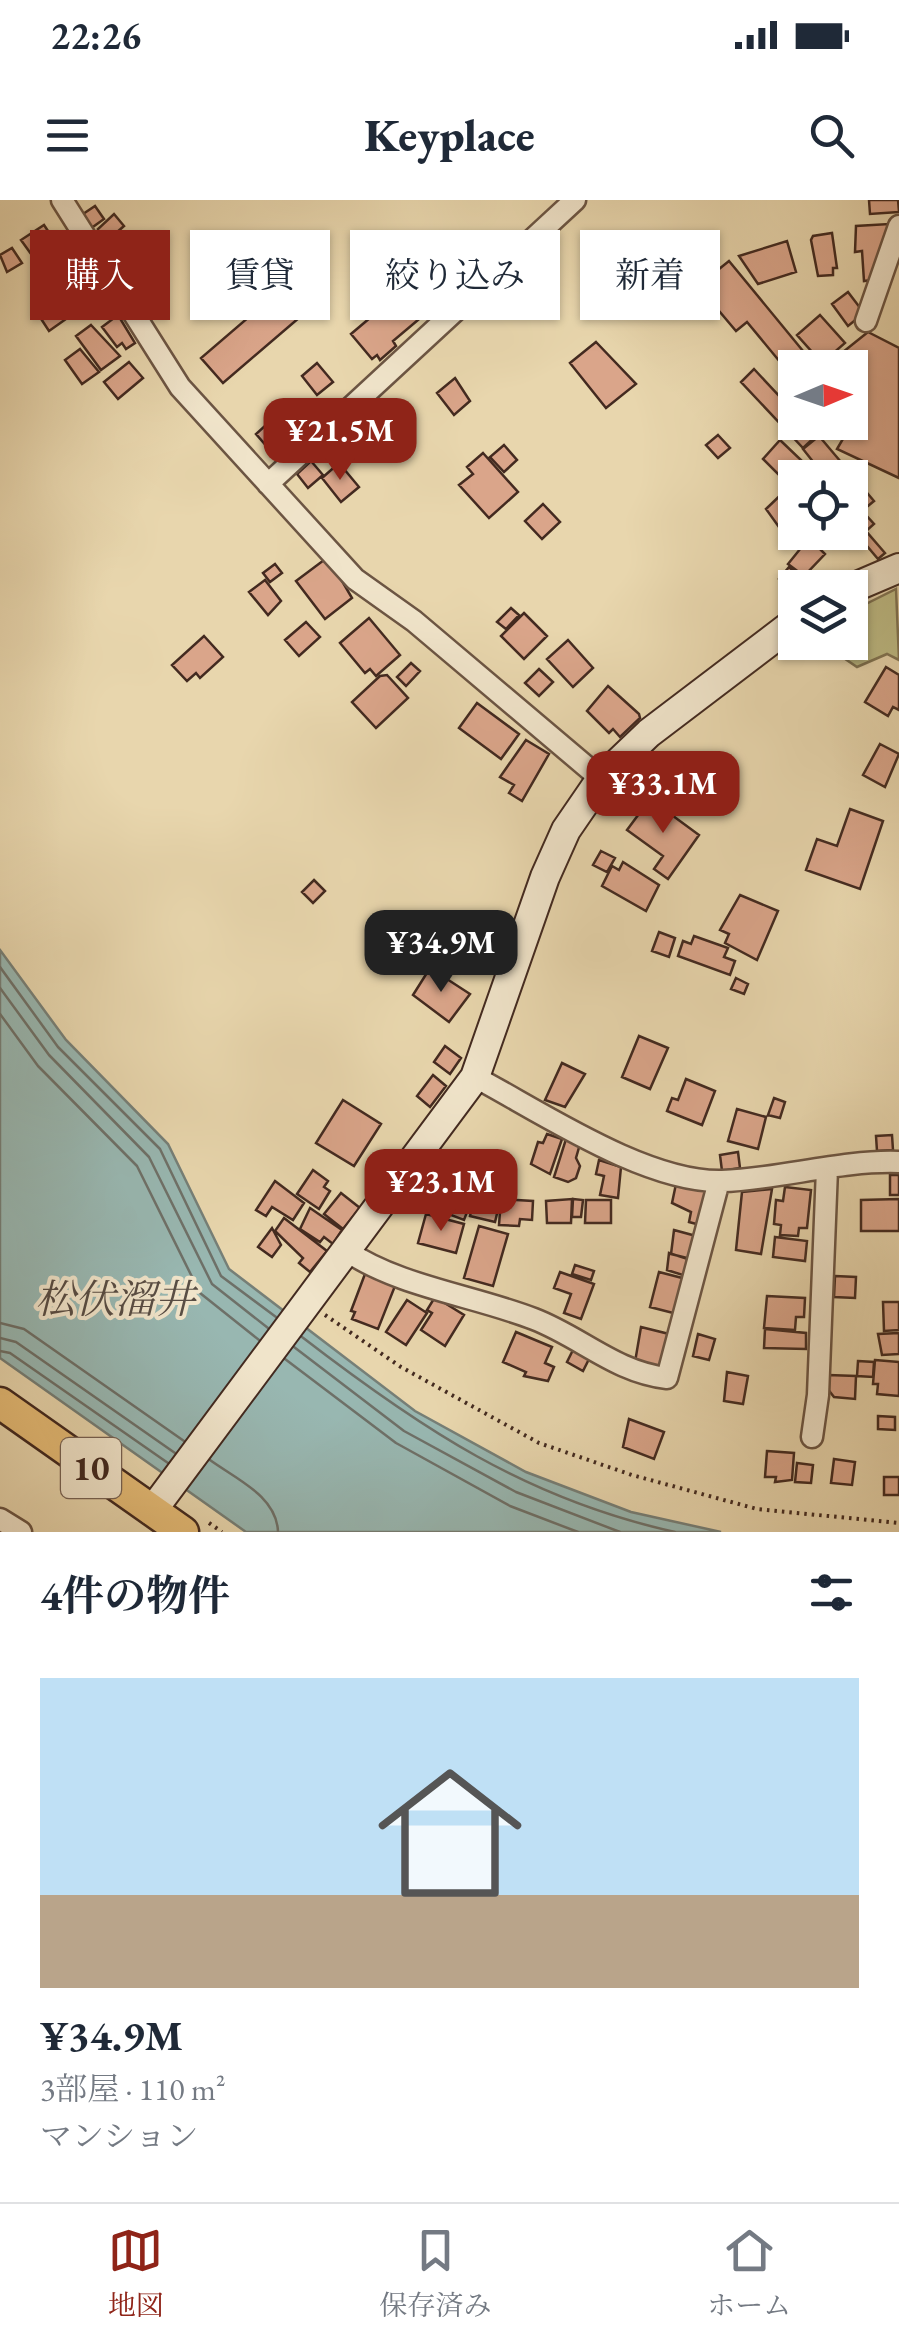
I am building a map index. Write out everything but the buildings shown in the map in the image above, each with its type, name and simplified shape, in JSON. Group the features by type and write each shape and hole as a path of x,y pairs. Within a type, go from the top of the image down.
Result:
{"main road":[{"name":"10","path":"0,1403 159,1502 183,1532"}],"street":[{"path":"64,200 180,387 354,580 414,620 601,779"},
{"path":"268,484 575,200"},
{"path":"866,321 899,226"},
{"path":"868,581 899,568"},
{"path":"159,1502 309,1308 345,1250 475,1077 545,877 566,830 601,779 649,733 778,635"},
{"path":"475,1077 595,1144 673,1172 718,1182 899,1162"},
{"path":"812,1437 827,1170"},
{"path":"345,1250 421,1284 537,1320 616,1366 667,1378 718,1182"},
{"path":"0,1519 20,1532"}],"path":[{"path":"309,1308 401,1367 539,1443 632,1475 756,1509 899,1522"}],"shaded area":[{"path":"896,589 899,660 887,654 857,667 847,660 868,660 868,603"}],"water":[{"name":"松伏溜井","path":"0,950 66,1040 168,1144 229,1269 415,1411 526,1472 631,1512 721,1532 246,1532 0,1358"}]}
